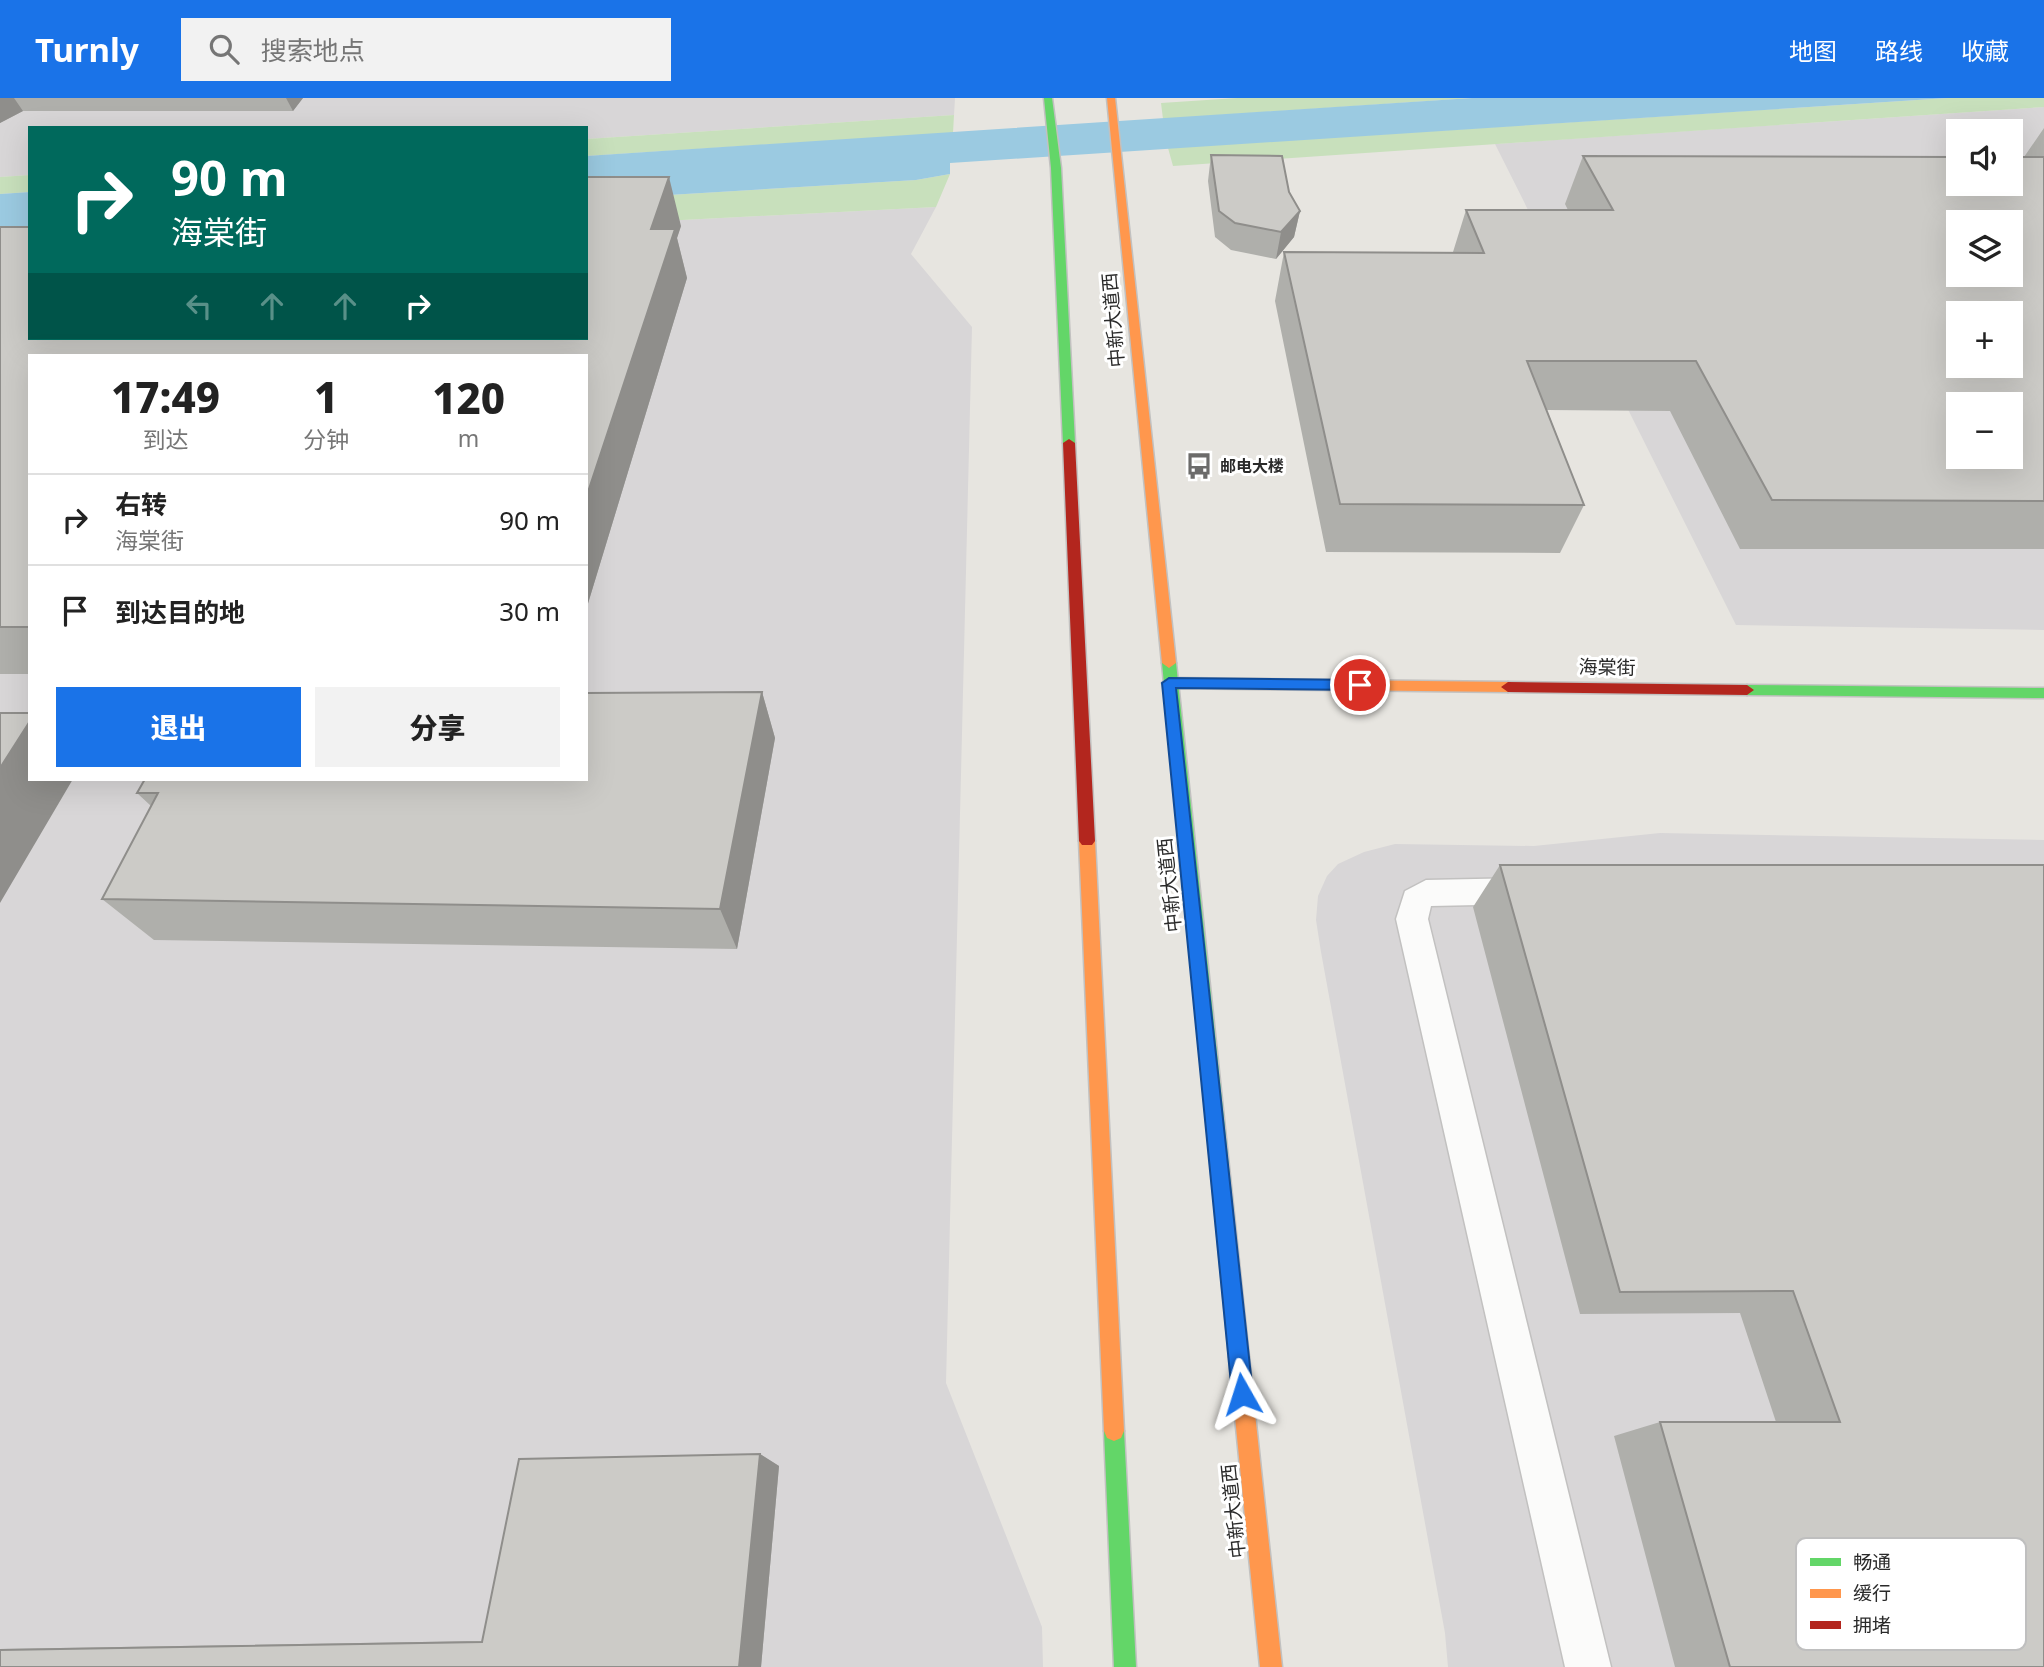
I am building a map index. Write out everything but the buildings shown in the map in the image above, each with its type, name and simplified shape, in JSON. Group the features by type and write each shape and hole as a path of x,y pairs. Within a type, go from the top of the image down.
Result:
{"main road":[{"path":"1049,102 1056,168 1125,1667"},
{"name":"中新大道西","path":"1111,102 1120,168 1169,683 1271,1667"},
{"name":"海棠街","path":"1169,683 2044,693"}],"lane":[{"path":"1564,891 1426,893 1417,897 1412,919 1588,1667"}],"shaded area":[{"path":"0,98 955,98 954,115 588,139 588,126 28,126 28,175 0,177"},
{"path":"2044,107 2044,630 1736,625 1495,144"},
{"path":"936,207 911,254 972,327 946,1383 1042,1627 1043,1667 0,1667 0,255 28,332 28,340 588,340 588,225"},
{"path":"1660,833 2044,840 2044,1667 1448,1667 1445,1633 1321,952 1316,920 1318,896 1327,876 1338,864 1364,852 1395,844 1534,846"}],"green space":[{"path":"1237,98 1472,98 1163,119 1161,103"},
{"path":"1948,98 2044,98 2044,107 1173,166 1168,148"},
{"path":"954,115 953,133 588,156 588,139"},
{"path":"950,174 936,207 588,225 588,200 916,180"},
{"path":"28,175 28,192 0,194 0,177"}],"water":[{"path":"1472,98 1948,98 950,163 950,174 916,180 588,200 588,156"},
{"path":"28,192 28,234 0,236 0,194"}],"traffic: fast":[{"path":"1048,98 1056,168 1069,443"},
{"path":"1169,663 1239,1357"},
{"path":"1747,690 2044,693"},
{"path":"1114,1431 1125,1667"}],"traffic: slow":[{"path":"1111,98 1169,663"},
{"path":"1169,683 1508,687"},
{"path":"1087,841 1114,1431"},
{"path":"1239,1357 1271,1667"}],"traffic: jam":[{"path":"1069,443 1087,841"},
{"path":"1508,687 1747,690"}],"place":[{"name":"邮电大楼","path":"1199,466"}],"route":[{"path":"1242,1394 1169,683 1360,685"}]}
